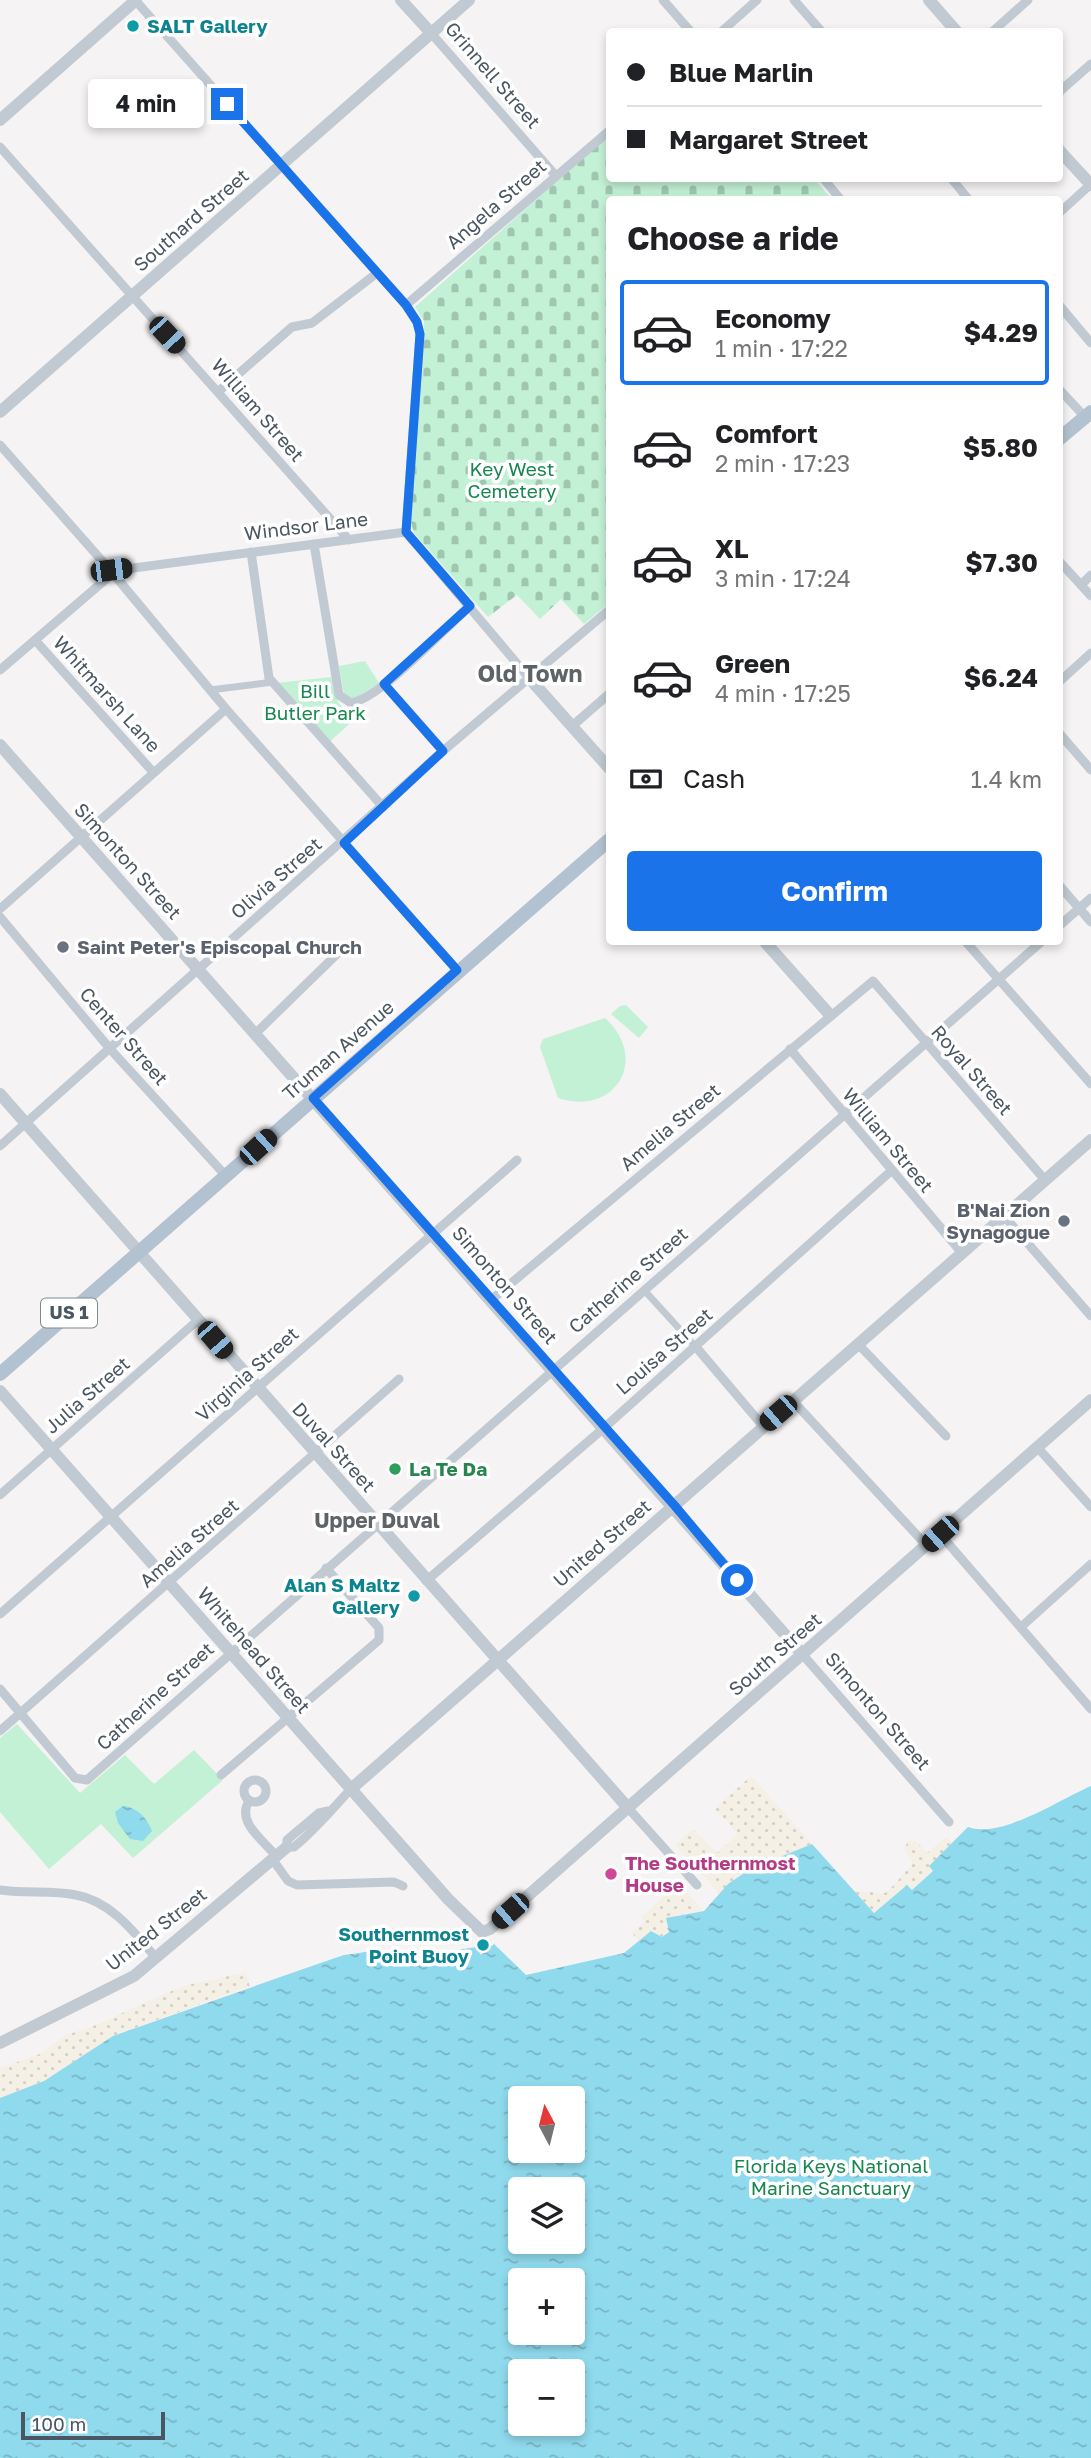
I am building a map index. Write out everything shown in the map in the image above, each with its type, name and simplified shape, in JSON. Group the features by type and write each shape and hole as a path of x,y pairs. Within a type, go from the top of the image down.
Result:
{"main road":[{"path":"1063,436 1088,414"},
{"name":"Truman Avenue","path":"0,1374 457,970 606,843"}],"street":[{"path":"0,120 136,0 406,305 417,322 420,334 406,532 606,765"},
{"name":"Grinnell Street","path":"401,0 556,176"},
{"name":"Southard Street","path":"0,412 133,298 469,0"},
{"path":"663,0 688,28"},
{"path":"726,28 757,0"},
{"path":"794,0 818,28"},
{"path":"929,0 954,28"},
{"path":"996,28 1028,0"},
{"path":"1063,88 1091,64"},
{"name":"Angela Street","path":"406,305 606,134"},
{"name":"William Street","path":"0,147 349,540"},
{"path":"1063,153 1091,184 1063,209"},
{"path":"826,182 838,196"},
{"path":"954,182 966,196"},
{"path":"219,391 292,327 312,323 377,273"},
{"path":"1063,310 1091,343"},
{"path":"1063,392 1088,414"},
{"path":"0,445 209,690 457,970"},
{"name":"Windsor Lane","path":"111,572 406,532"},
{"path":"314,544 340,695 351,703 361,701 384,684 470,606"},
{"path":"251,552 269,678 383,807"},
{"path":"1063,565 1091,596"},
{"path":"0,670 111,572"},
{"path":"1081,585 1091,575"},
{"name":"Olivia Street","path":"0,1146 344,843 443,751 606,613"},
{"name":"Whitmarsh Lane","path":"35,640 153,772"},
{"path":"1063,678 1091,653"},
{"path":"209,690 273,682"},
{"path":"384,684 443,751"},
{"path":"572,727 606,697"},
{"path":"0,909 226,709"},
{"path":"1063,738 1091,770"},
{"name":"Simonton Street","path":"0,746 675,1506 949,1822"},
{"path":"1063,890 1091,922"},
{"path":"1063,922 1091,898"},
{"name":"Center Street","path":"0,917 111,1050 226,1175"},
{"path":"769,945 830,1015"},
{"path":"969,945 1000,977 1091,1084"},
{"name":"Catherine Street","path":"21,1713 80,1781 87,1780 376,1523 1037,945"},
{"path":"255,1034 337,954"},
{"name":"Amelia Street","path":"491,1300 873,981"},
{"name":"Royal Street","path":"873,981 1045,1180"},
{"name":"William Street","path":"790,1049 962,1253"},
{"name":"Duval Street","path":"0,1094 426,1581 697,1885"},
{"name":"United Street","path":"0,2043 134,1976 287,1847 294,1847 313,1832 328,1811 351,1789 1045,1180 1090,1144"},
{"name":"Virginia Street","path":"0,1614 517,1160"},
{"name":"Louisa Street","path":"426,1581 696,1347 891,1171"},
{"path":"1004,1216 1091,1316"},
{"path":"644,1290 764,1426"},
{"name":"Julia Street","path":"0,1495 198,1320"},
{"path":"858,1344 946,1436"},
{"name":"Amelia Street","path":"0,1731 399,1379"},
{"name":"Whitehead Street","path":"0,1391 447,1899 482,1932"},
{"name":"South Street","path":"482,1932 490,1929 629,1809 1091,1400"},
{"path":"793,1401 927,1546"},
{"path":"1038,1448 1091,1507"},
{"path":"940,1534 1091,1709"},
{"path":"1021,1627 1091,1564"},
{"path":"221,1774 379,1640 379,1628 326,1568"},
{"path":"0,1689 21,1713"},
{"path":"249,1801 244,1809 244,1818 275,1858 288,1881 297,1885 394,1882 403,1886"},
{"path":"0,1890 71,1894 89,1899 115,1913 156,1958"}],"sand":[{"path":"751,1776 812,1844 750,1869 719,1893 675,1845 693,1829 717,1853 738,1834 715,1809"},
{"path":"947,1837 953,1844 930,1866 933,1870 912,1890 874,1913 854,1891 885,1893 911,1866 912,1861 904,1850 908,1841 916,1841 927,1853"},
{"path":"678,1884 704,1911 678,1914 665,1922 669,1931 662,1937 651,1931 639,1941 632,1933 645,1922 641,1917"},
{"path":"246,1972 250,1986 113,2036 44,2081 0,2098 0,2068 40,2054 66,2035 91,2027 183,1986"}],"green space":[{"name":"Key West Cemetery","path":"606,138 606,182 817,182 829,196 606,196 606,606 584,624 561,599 540,619 517,595 488,617 414,533 411,522 424,321 415,307"},
{"name":"Bill Butler Park","path":"365,661 379,683 353,700 344,694 339,666"},
{"name":"Bill Butler Park","path":"331,677 339,704 357,717 326,745 277,683"},
{"path":"626,1005 648,1027 639,1038 611,1014 620,1006"},
{"path":"605,1018 618,1034 625,1050 625,1066 620,1080 610,1092 596,1099 578,1102 558,1098 540,1047 543,1039"},
{"path":"17,1724 80,1793 125,1755 154,1784 194,1750 223,1780 133,1858 101,1824 49,1869 0,1812 0,1738"}],"water":[{"name":"Florida Keys National Marine Sanctuary","path":"1091,1786 1091,2458 0,2458 0,2098 44,2081 113,2036 343,1955 378,1950 418,1955 476,1947 481,1955 494,1944 526,1975 624,1953 651,1931 662,1937 669,1932 666,1918 704,1911 728,1884 750,1869 812,1844 874,1913 907,1885 912,1890 933,1871 929,1866 968,1827 997,1827 1031,1816"},
{"path":"123,1806 137,1811 150,1826 152,1831 143,1841 130,1839 118,1823 115,1812"}],"pier":[{"path":"474,1944 476,1947 418,1955 378,1950 344,1955 250,1986 249,1983 343,1951 378,1946 418,1952"}],"place":[{"name":"SALT Gallery","path":"133,26"},
{"name":"Saint Peter's Episcopal Church","path":"63,947"},
{"name":"B'Nai Zion Synagogue","path":"1064,1221"},
{"name":"La Te Da","path":"395,1469"},
{"name":"Alan S Maltz Gallery","path":"414,1596"},
{"name":"The Southernmost House","path":"611,1874"},
{"name":"Southernmost Point Buoy","path":"483,1945"}],"district":[{"name":"Old Town","path":"530,674"},
{"name":"Upper Duval","path":"377,1521"}],"route":[{"path":"227,104 406,305 417,322 420,334 406,532 470,606 384,684 443,751 344,843 457,970 313,1098 675,1506 737,1580"}]}
